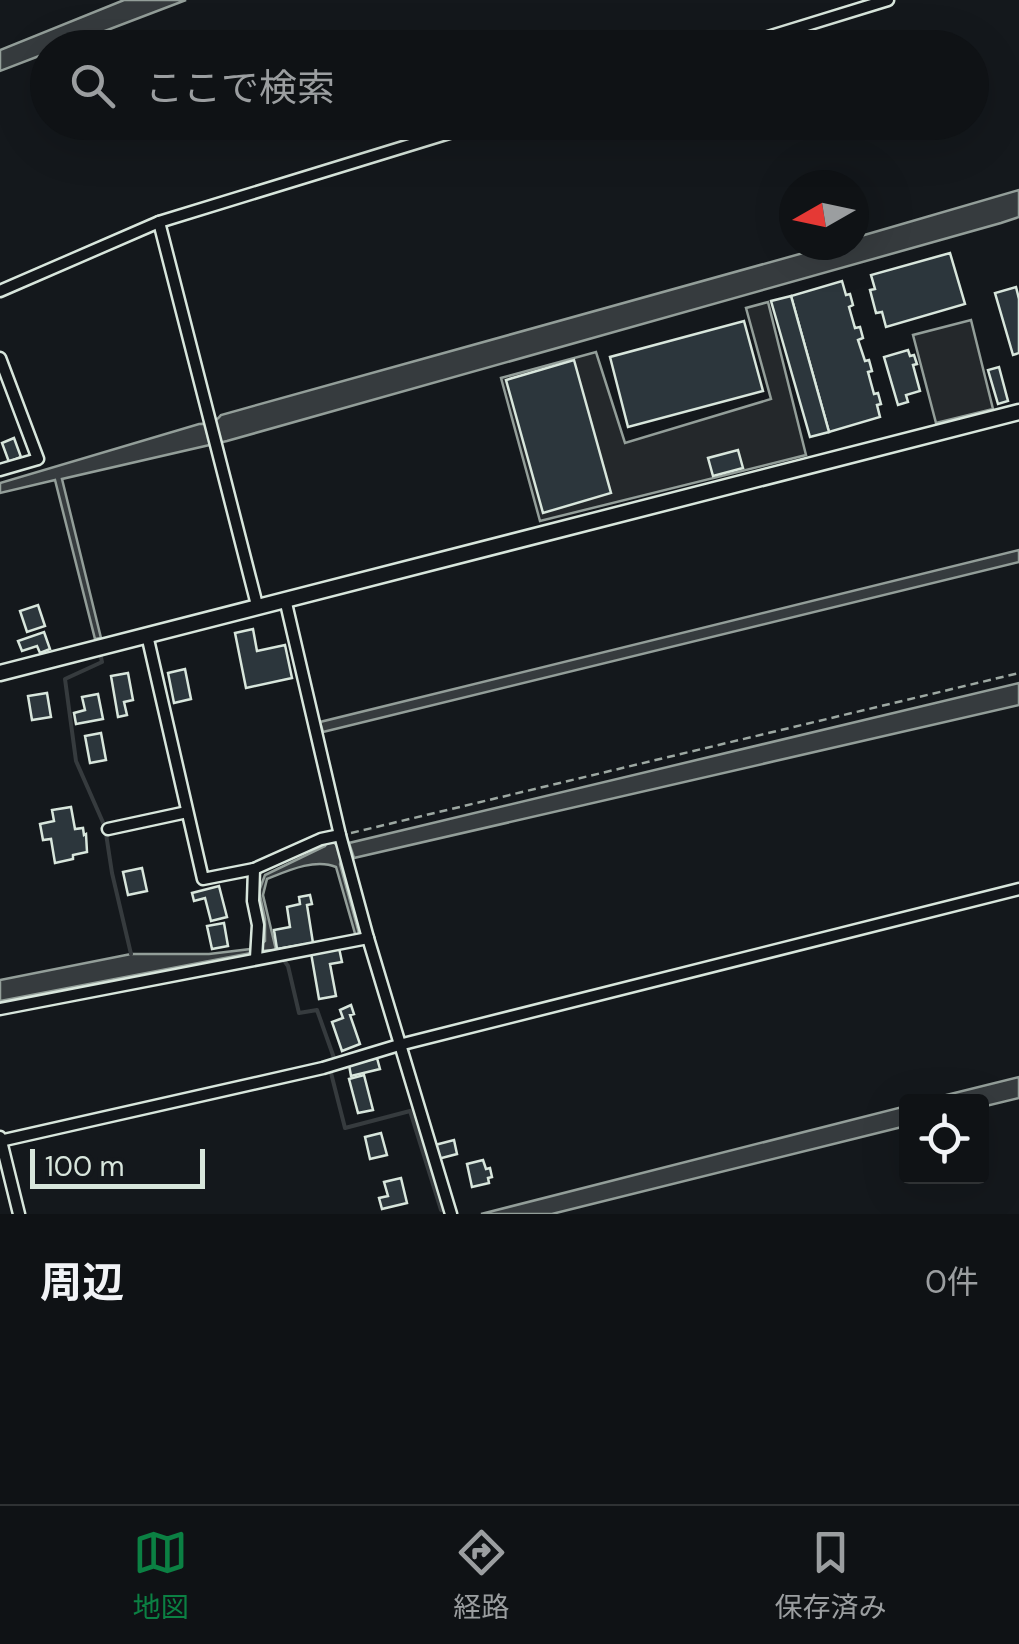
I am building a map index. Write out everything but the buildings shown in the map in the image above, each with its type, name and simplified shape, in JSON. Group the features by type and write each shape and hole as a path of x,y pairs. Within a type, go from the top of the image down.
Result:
{"street":[{"path":"790,30 888,0"},
{"path":"0,291 160,222 426,140"},
{"path":"160,222 257,606"},
{"path":"0,358 38,459 0,470"},
{"path":"0,672 1019,412"},
{"path":"285,599 340,835 451,1214"},
{"path":"146,634 203,879 254,869 321,839 340,835"},
{"path":"108,829 188,812"},
{"path":"254,869 256,958"},
{"path":"19,1214 0,1139 323,1068 400,1045 1019,889"},
{"path":"0,1009 368,938"}],"path":[{"path":"340,835 1019,673"}],"shaded area":[{"path":"124,0 186,0 107,30 50,30"},
{"path":"30,38 30,60 0,71 0,50"},
{"path":"1019,190 1019,217 1001,223 227,441 62,479 101,638 95,639 55,480 0,493 0,483 211,422 221,415 779,260 869,260 869,234"},
{"path":"768,302 806,455 540,521 501,378 596,352 625,443 771,399 746,308"},
{"path":"971,320 993,409 936,423 913,335"},
{"path":"1019,550 1019,562 323,732 320,722"},
{"path":"1019,683 1019,705 354,858 349,843"},
{"path":"327,842 338,846 360,937 356,937 336,867 310,865 267,879 263,895 276,950 258,951 265,941 259,891 265,875"},
{"path":"251,949 251,953 0,1001 0,980 131,954 209,954"},
{"path":"1019,1077 1019,1098 989,1105 989,1094 950,1094"},
{"path":"899,1108 899,1128 552,1214 481,1214"}],"waterway":[{"path":"100,653 102,662 65,679 76,761 105,827 131,954"},
{"path":"283,959 299,1013 317,1010 334,1058"},
{"path":"331,1073 345,1128 410,1111 441,1210"}]}
